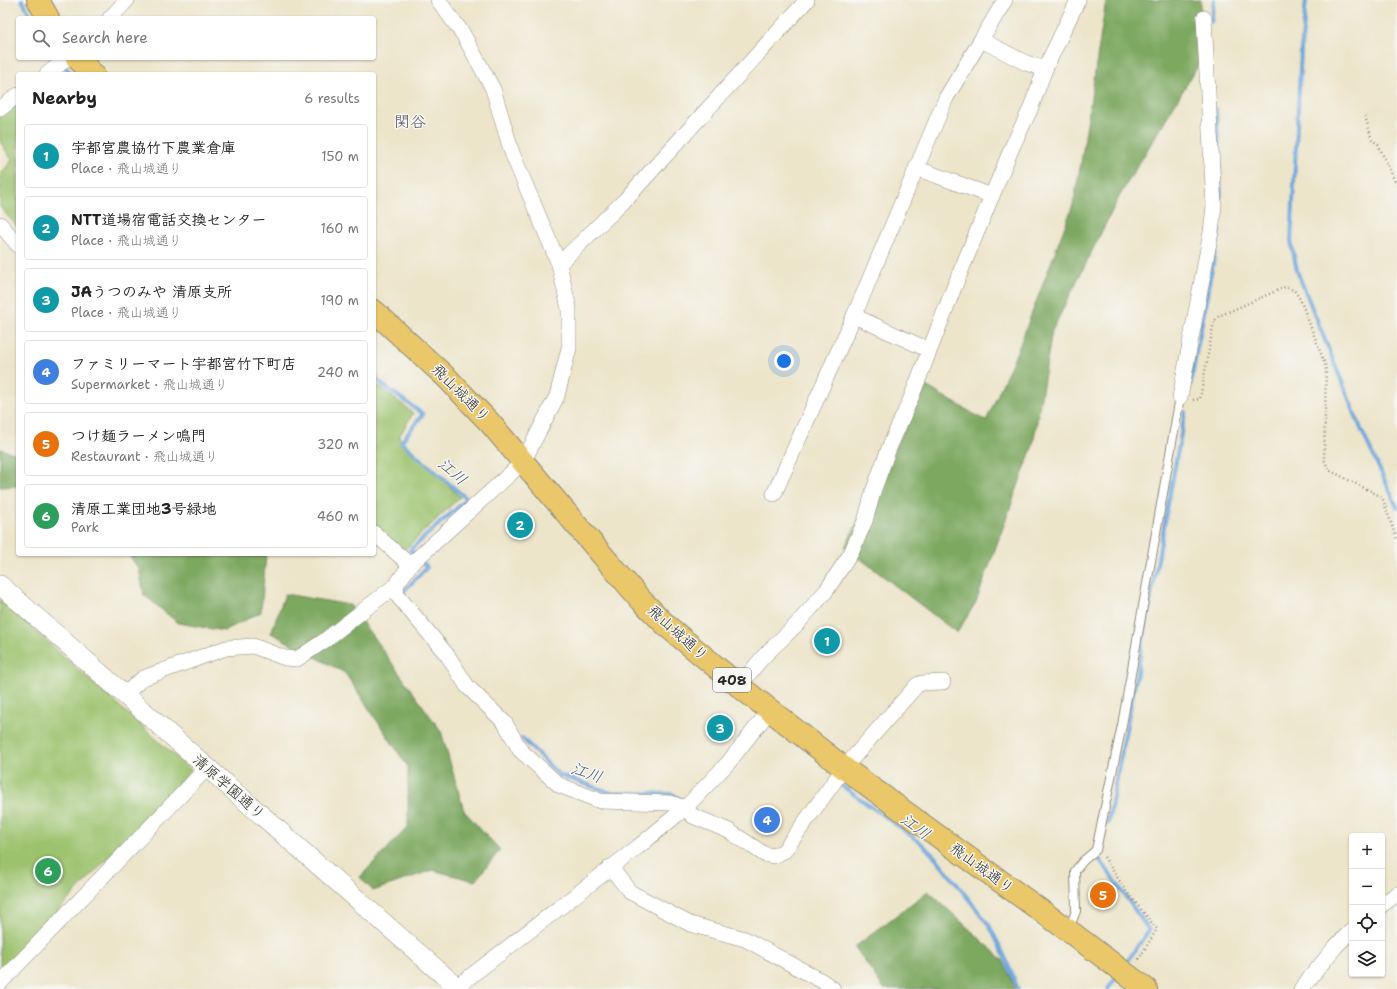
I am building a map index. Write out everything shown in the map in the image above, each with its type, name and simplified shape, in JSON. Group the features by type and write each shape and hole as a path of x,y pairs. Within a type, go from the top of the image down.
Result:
{"highway":[{"path":"38,0 47,16"},
{"path":"79,60 91,72"},
{"name":"飛山城通り","path":"376,312 448,379 491,424 641,600 673,631 739,686 844,768 1069,931 1135,983"}],"street":[{"path":"112,16 127,0"},
{"path":"125,694 143,678 226,648 253,646 285,658 297,659 324,641 396,585 410,565 523,462 557,396 569,348 569,309 559,264 512,154 492,89 463,34 438,0"},
{"path":"559,264 624,201 807,0"},
{"path":"774,494 854,316 946,98 1005,0"},
{"path":"739,686 763,657 797,624 826,591 851,553 865,521 874,489 889,448 911,398 928,350 992,196 1030,110 1045,69 1078,0"},
{"path":"1180,397 1211,232 1214,206 1204,18"},
{"path":"981,40 1026,63 1045,69"},
{"path":"49,72 65,60"},
{"path":"0,109 16,97"},
{"path":"916,168 992,196"},
{"path":"0,224 16,243"},
{"path":"854,316 928,350"},
{"path":"376,535 410,565"},
{"name":"清原学園通り","path":"0,585 457,988"},
{"path":"396,585 397,595 448,656 467,686 505,723 520,750 559,785 600,801 671,803 685,808 693,816 729,831 764,854 773,856 784,851 844,768 917,685 922,683 943,682"},
{"path":"457,988 610,867 638,847 685,808 728,763 770,710"},
{"path":"0,983 207,768"},
{"path":"610,867 630,892 690,924 745,939 822,981 833,989"},
{"path":"1385,903 1397,894"},
{"path":"1301,989 1336,946 1349,933"}],"lane":[{"path":"1069,931 1076,911 1075,871 1083,861 1096,850 1122,725 1180,397"}],"path":[{"path":"1364,116 1372,140 1378,144 1397,186"},
{"path":"1180,397 1195,401 1200,399 1214,321 1219,316 1285,287 1294,290 1300,299 1325,364 1324,460 1331,471 1380,496 1383,500 1397,540"},
{"path":"1096,850 1101,852 1126,891 1157,929 1135,965 1135,983"}],"green space":[{"path":"1106,0 1201,0 1199,64 1120,195 1052,331 1033,445 976,602 957,633 845,547 926,386 986,421 1019,347 1073,205 1081,163"},
{"path":"16,105 16,226 0,207 0,175 12,160 0,141 0,117"},
{"path":"376,384 413,413 399,437 460,497 402,552 376,530"},
{"path":"0,449 16,453 16,486 0,487"},
{"path":"129,556 266,556 261,612 224,631 178,623 144,595 139,569"},
{"path":"285,594 350,605 441,731 464,811 500,850 475,881 432,870 373,891 360,877 408,827 408,767 345,673 271,633"},
{"path":"0,600 191,770 0,972"},
{"path":"928,891 1003,960 1016,989 884,989 855,947"}],"waterway":[{"name":"江川","path":"22,0 31,16"},
{"path":"1211,22 1214,0"},
{"path":"1306,0 1301,50 1291,241 1297,271 1361,429 1397,507"},
{"name":"江川","path":"64,66 70,72"},
{"path":"1216,109 1221,196"},
{"path":"1190,387 1219,230"},
{"name":"江川","path":"376,378 384,386 423,414 401,442 467,499 410,550 427,567 403,592 404,594"},
{"path":"1108,823 1185,412"},
{"name":"江川","path":"522,738 559,775 612,793 672,794 681,800"},
{"name":"江川","path":"838,783 922,844 937,859 989,925 1005,957 1018,989"},
{"path":"1100,860 1149,930 1124,966"},
{"path":"1108,989 1117,976"}],"place":[{"name":"NTT道場宿電話交換センター","path":"520,525"},
{"name":"宇都宮農協竹下農業倉庫","path":"827,641"},
{"name":"JAうつのみや 清原支所","path":"720,728"},
{"name":"ファミリーマート宇都宮竹下町店","path":"767,820"},
{"name":"清原工業団地3号緑地","path":"48,871"},
{"name":"つけ麺ラーメン鳴門","path":"1103,895"}],"district":[{"name":"関谷","path":"410,121"}]}
